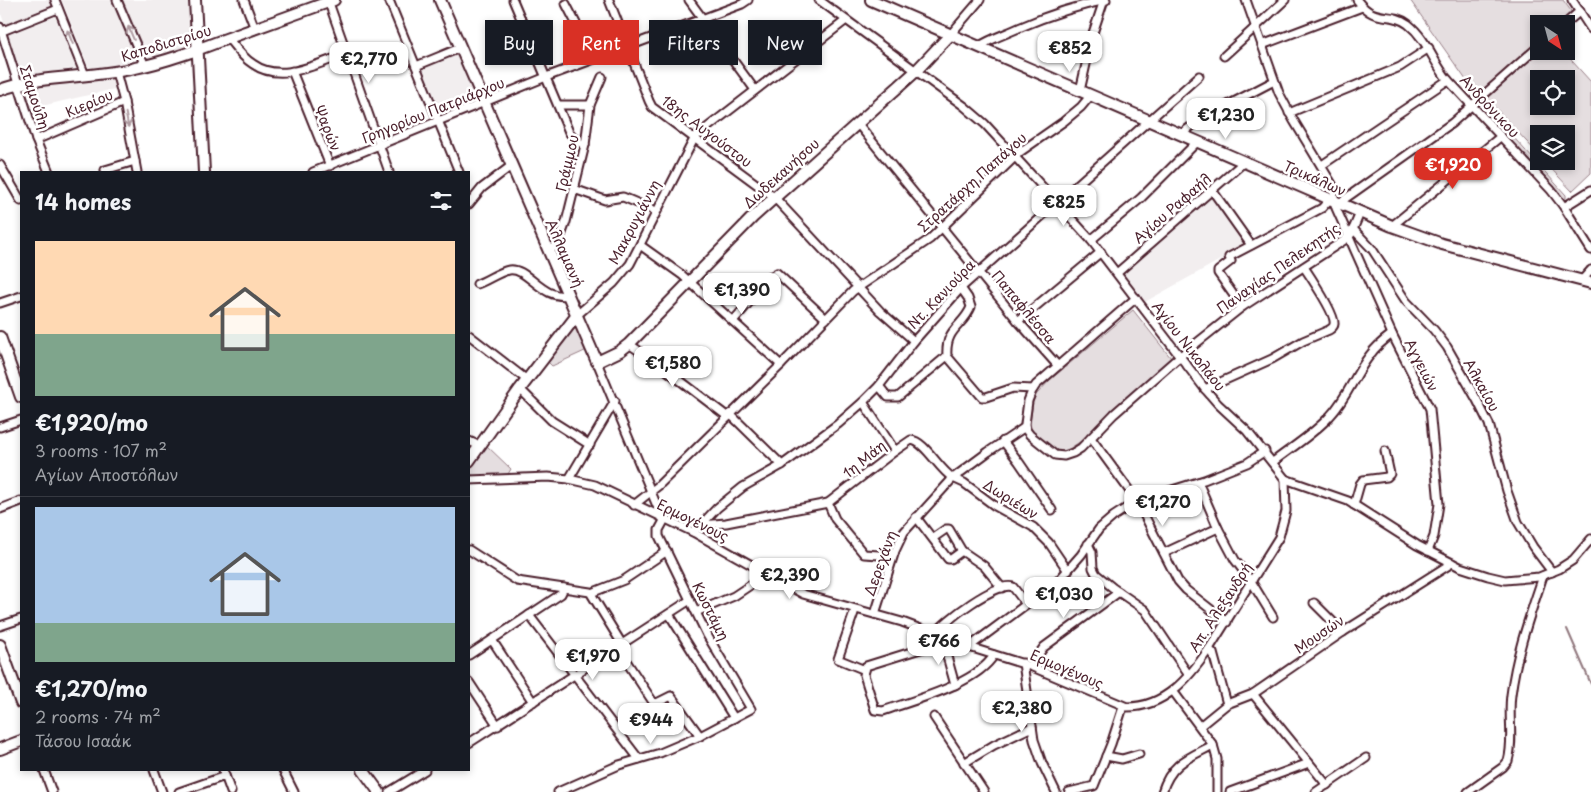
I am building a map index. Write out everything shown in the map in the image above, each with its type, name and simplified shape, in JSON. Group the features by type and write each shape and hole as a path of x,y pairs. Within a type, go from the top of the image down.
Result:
{"main road":[{"path":"195,0 204,171"},
{"name":"Αλλαμανή","path":"440,0 598,362"},
{"name":"Τρικάλων","path":"871,0 1392,226 1442,244 1587,282"},
{"name":"Καποδιστρίου","path":"0,90 18,84 85,74 116,72 145,66 255,29 330,1"},
{"name":"Δωδεκανήσου","path":"598,362 630,344 774,197 915,72 950,35"},
{"name":"Μακρυγιάννη","path":"470,460 520,389 577,315"},
{"path":"0,337 20,394"},
{"path":"0,646 20,701"},
{"path":"0,749 20,741"},
{"path":"365,771 379,792"}],"street":[{"path":"54,0 85,74"},
{"path":"117,0 145,66"},
{"path":"244,0 255,29"},
{"path":"389,0 459,171"},
{"path":"513,0 572,137 585,145"},
{"name":"18ης Αυγούστου","path":"609,0 617,20"},
{"path":"689,0 755,90"},
{"path":"695,8 699,0"},
{"name":"Γρηγορίου Πατριάρχου","path":"639,42 742,4 748,0"},
{"name":"Αγίου Νικολάου","path":"819,0 845,21 977,116 1091,240 1205,389 1218,404 1247,430 1285,479"},
{"name":"Δωδεκανήσου","path":"950,35 980,0"},
{"path":"978,47 998,36 1048,16 1104,0"},
{"path":"1080,91 1093,33 1104,0"},
{"name":"Αγγειών","path":"1246,0 1274,82 1289,113 1333,186 1334,201 1392,334 1426,401 1430,413 1439,504 1434,536 1428,550"},
{"path":"1224,56 1285,0"},
{"path":"1262,44 1362,7 1357,0"},
{"path":"1572,0 1591,29"},
{"path":"330,1 389,171"},
{"path":"566,4 574,20"},
{"name":"Ανδρόνικου","path":"1362,7 1374,15 1395,18 1414,30 1448,80 1548,187 1564,207 1591,250"},
{"path":"1,31 58,9"},
{"path":"1575,15 1580,11"},
{"name":"Μακρυγιάννη","path":"577,315 624,273 695,137 845,21"},
{"name":"Σταμούλη","path":"1,31 36,140 49,171"},
{"path":"228,38 254,66 272,72 292,72 347,54"},
{"path":"416,66 460,48"},
{"path":"1289,113 1400,67 1428,48"},
{"path":"1242,306 1218,271 1231,261 1229,257 1334,201 1452,123 1530,54"},
{"name":"Γρηγορίου Πατριάρχου","path":"316,171 576,65"},
{"name":"18ης Αυγούστου","path":"635,65 651,105 774,197 857,287 914,341"},
{"path":"116,72 124,102 137,171"},
{"name":"Ψαρών","path":"292,72 330,166"},
{"name":"Ντ. Κανιούρα","path":"701,525 717,508 743,487 782,465 838,424 863,402 879,386 914,341 961,288 1199,76"},
{"name":"Γράμμου","path":"549,252 559,241 585,145 590,105 602,77"},
{"path":"1322,165 1448,80"},
{"path":"1180,134 1200,119 1274,82"},
{"name":"Στρατάρχη Παπάγου","path":"634,505 652,492 857,287 920,246 942,228 1015,157 1077,111 1091,95"},
{"name":"Κιερίου","path":"36,140 124,102"},
{"path":"558,105 590,105"},
{"name":"Παπαφλέσσα","path":"858,124 1018,321 1058,366"},
{"path":"1392,226 1500,137"},
{"path":"1091,240 1141,198 1197,142"},
{"path":"105,170 135,161"},
{"name":"Αγίου Ραφαήλ","path":"1117,273 1244,162"},
{"path":"0,165 20,199"},
{"path":"471,195 511,166"},
{"path":"574,189 605,200 623,197 656,211"},
{"path":"1212,190 1251,245"},
{"path":"1564,207 1591,190"},
{"name":"Παναγίας Πελεκητής","path":"1091,438 1114,414 1179,356 1242,306 1337,246 1349,236 1360,213"},
{"name":"Αλκαίου","path":"1354,229 1372,249 1406,301 1434,330 1447,347 1489,424 1507,491 1518,522 1552,572"},
{"path":"640,245 670,265 781,365"},
{"path":"1018,321 1101,252"},
{"path":"1205,389 1240,372 1272,360 1332,328 1335,323 1329,309 1304,267"},
{"path":"477,284 512,270 520,273 549,293 560,296 569,295"},
{"path":"1587,282 1591,270"},
{"path":"733,321 772,276 777,273 826,318"},
{"path":"961,288 968,298 971,307 952,332 947,356 982,397 1013,388 1033,388"},
{"path":"0,303 20,296"},
{"path":"1136,298 1033,388 1028,401 1025,427 1030,435 1051,453 1060,456 1073,453 1091,438 1137,501 1180,583 1227,622"},
{"path":"1273,462 1330,416 1346,395 1370,355 1392,334"},
{"path":"470,336 527,380"},
{"path":"630,344 729,415 782,465"},
{"path":"879,386 888,397 898,397 947,356"},
{"name":"Αλλαμανή","path":"598,362 663,519"},
{"path":"520,389 552,421 590,445"},
{"path":"569,479 614,401"},
{"path":"863,402 895,451"},
{"path":"0,427 20,420"},
{"path":"953,478 1025,427"},
{"name":"1η Μάη","path":"701,525 726,523 828,503 895,451 908,442 915,440 944,472 953,478"},
{"path":"470,441 480,446"},
{"path":"1004,441 1052,510"},
{"path":"1354,505 1363,480 1389,476 1385,450"},
{"path":"970,647 1054,584 1068,571 1106,522 1137,501 1198,482 1247,463 1265,451"},
{"name":"Ερμογένους","path":"470,480 548,477 569,479 595,485 693,532 803,594 875,614 935,634 944,640 1027,665 1123,707"},
{"name":"Δερεχάνη","path":"875,614 894,553 904,532 953,478"},
{"name":"Δωριέων","path":"953,478 969,487 994,506 1033,527 1049,543 1068,571"},
{"path":"1285,479 1336,496 1354,505 1452,563 1505,580 1520,580 1543,576 1552,572 1573,560 1591,539"},
{"name":"Απ. Αλεξανδρή","path":"1123,707 1134,707 1165,697 1173,691 1209,649 1275,545 1282,529 1286,511 1285,479"},
{"path":"1198,482 1218,528 1235,560 1251,581 1272,618"},
{"path":"0,509 20,501"},
{"path":"828,503 835,518 864,554 894,553"},
{"path":"916,517 948,559 962,551"},
{"name":"Κωστάμη","path":"663,519 659,533 690,600 708,635 751,706 749,710 734,718"},
{"path":"693,532 701,525"},
{"path":"1164,553 1218,528"},
{"path":"933,538 949,529 962,551 984,566 1002,588"},
{"path":"1088,544 1092,552 1095,572 1118,592 1139,604 1147,612 1188,674"},
{"path":"470,551 517,581 591,593 653,702 657,703 671,696 700,736"},
{"path":"591,593 624,580 667,551"},
{"name":"Μουσών","path":"1200,726 1227,704 1253,694 1343,632 1452,563"},
{"path":"696,612 734,596 767,574"},
{"path":"1468,792 1503,767 1508,761 1511,698 1515,670 1529,617 1543,576"},
{"path":"935,634 943,624 958,612 1002,588 1012,586 1026,604"},
{"path":"470,655 561,594 564,588"},
{"path":"1056,792 1037,748 1032,726 1027,665 1044,647 1118,592"},
{"path":"470,742 690,600"},
{"path":"1314,603 1343,632"},
{"path":"855,610 838,659 865,670"},
{"path":"558,792 613,767 660,753 700,736 734,718 669,614"},
{"path":"529,615 574,676 640,759"},
{"path":"0,626 20,619"},
{"path":"492,640 534,702"},
{"path":"955,685 944,640 870,664 866,666 864,675 874,707 877,711 883,711 955,685 987,665 994,655"},
{"path":"1209,649 1212,653 1227,704"},
{"path":"470,684 498,726"},
{"path":"1173,691 1213,745 1217,762 1217,792"},
{"path":"1253,694 1327,785"},
{"path":"1069,792 1094,786 1123,707"},
{"path":"934,717 984,792"},
{"path":"964,763 1032,726"},
{"path":"1162,792 1176,766 1213,745"},
{"path":"1106,756 1122,759 1139,754"},
{"path":"1316,792 1366,758"},
{"path":"1230,792 1309,763"},
{"path":"44,771 52,792"},
{"path":"154,771 162,792"},
{"path":"284,771 294,792"},
{"path":"389,792 423,771"},
{"path":"179,792 224,773 230,792"}],"shaded area":[{"path":"0,0 49,0 52,6 5,25 0,11"},
{"path":"62,0 111,0 136,60 116,67 90,70"},
{"path":"123,0 191,0 194,43 146,60"},
{"path":"1410,0 1563,0 1571,11 1569,15 1530,15 1530,49 1478,97"},
{"path":"55,17 76,68 20,77 8,35"},
{"path":"461,53 480,98 442,114 423,69"},
{"path":"1530,59 1571,60 1591,82 1591,173 1572,191 1552,170 1575,170 1575,125 1530,125 1530,145 1487,99"},
{"path":"112,77 114,89 29,109 23,89"},
{"path":"1499,125 1505,128 1530,155 1530,164 1496,129"},
{"path":"1536,170 1543,170 1566,195 1564,199"},
{"path":"1211,196 1247,245 1143,303 1122,274"},
{"path":"1133,310 1171,358 1081,441 1066,451 1055,451 1033,433 1031,428 1033,402 1036,395 1050,380"},
{"path":"576,327 587,350 552,366 548,362"},
{"path":"486,445 511,469 508,474 474,476 470,474 470,468"}],"waterway":[{"path":"1567,629 1591,684"}]}
